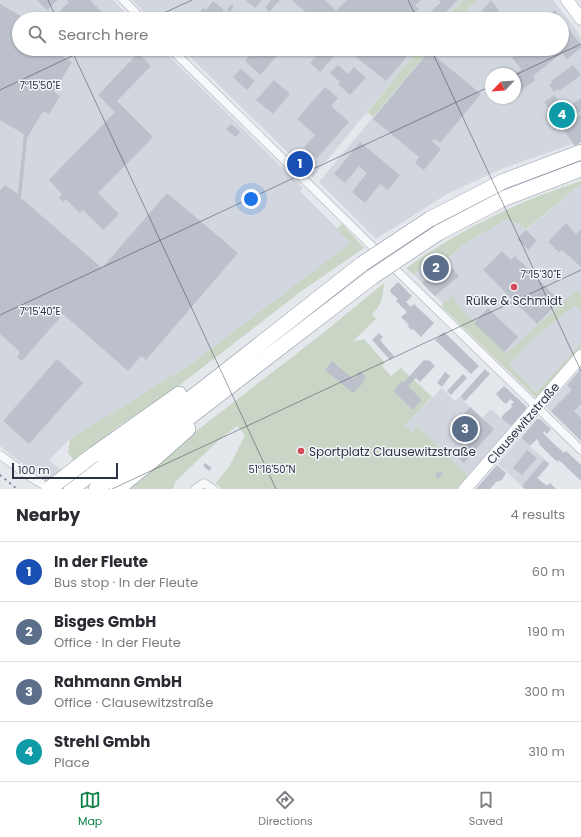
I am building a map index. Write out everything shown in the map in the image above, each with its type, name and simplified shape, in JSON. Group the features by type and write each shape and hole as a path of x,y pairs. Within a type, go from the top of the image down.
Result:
{"highway":[{"path":"50,489 98,460 277,320 340,275 362,264 412,229 482,190 530,170 581,152"},
{"path":"96,489 119,482 218,397 287,341 372,277 427,239 476,211 528,188 581,169"},
{"path":"71,489 98,460"}],"street":[{"path":"122,0 135,12"},
{"path":"567,0 581,19"},
{"path":"179,56 581,450"},
{"name":"Clausewitzstraße","path":"465,489 581,356"},
{"path":"0,455 50,489"},
{"path":"195,489 204,483 213,489"}],"shaded area":[{"path":"0,0 113,0 125,12 12,12 12,56 169,56 303,188 300,191 352,243 188,366 70,439 49,460 61,470 47,481 0,446"},
{"path":"132,0 463,0 452,12 144,12"},
{"path":"477,0 553,0 562,12 464,12"},
{"path":"569,21 581,38 581,141 501,169 447,194 376,239 319,182 424,56 569,56"},
{"path":"189,56 413,56 313,177"},
{"name":"Rülke & Schmidt","path":"581,184 581,344 536,396 414,275 435,250 447,261 465,243 506,220 521,225 527,229"},
{"path":"581,368 581,441 546,407"},
{"path":"442,388 455,401 459,397 482,418 491,409 511,427 468,476 417,426 412,432 405,425"},
{"path":"520,438 550,464 528,489 525,489 498,464"}],"green space":[{"path":"463,0 477,0 464,12 452,12"},
{"path":"413,56 424,56 373,117 369,113 365,115"},
{"path":"581,181 581,184 526,229 521,225 506,220 465,243 446,261 435,250 414,275 406,268 447,241 512,207"},
{"path":"342,224 364,248 303,290 176,388 120,425 74,461 68,453 70,439 188,366 351,243 337,229"},
{"path":"384,283 380,304 372,314 376,319 352,342 364,339 385,363 382,366 391,376 401,368 432,397 405,425 412,432 417,426 468,476 457,489 222,489 216,483 229,467 245,435 237,426 218,441 175,482 173,489 130,489 199,429 322,334"},
{"path":"577,290 581,296 581,311 575,305 531,340 509,365 536,393 581,343 581,348 538,396 535,397 441,306 452,296 462,310 506,354"}],"building":[{"path":"37,0 58,0 47,10"},
{"path":"67,0 90,0 102,12 59,12 69,2"},
{"path":"246,0 262,0 255,8"},
{"path":"271,0 280,0 269,12 265,7"},
{"path":"292,0 325,0 336,11 347,0 421,0 415,6 419,9 416,12 305,12"},
{"path":"438,0 458,0 446,12 430,12 441,2"},
{"path":"491,0 499,11 498,12 481,12"},
{"path":"213,1 224,10 222,12 200,12 203,8 206,10"},
{"path":"0,4 14,12 12,12 12,56 62,56 72,62 54,92 60,96 49,114 43,111 27,138 21,198 102,268 167,193 238,253 146,360 141,356 128,371 63,314 22,361 17,357 20,352 0,334 0,190 5,185 18,194 24,134 0,120"},
{"path":"232,4 234,7 230,12 227,10"},
{"path":"569,29 581,45 581,48 567,59 564,56 569,56"},
{"path":"135,56 141,56 151,66 117,101 153,137 98,193 119,214 103,230 83,210 80,213 66,199 63,202 59,198 62,194 49,180 115,112 98,95"},
{"path":"249,56 277,56 260,75 245,61"},
{"path":"316,56 334,56 320,72 310,63"},
{"path":"355,56 407,56 386,81"},
{"path":"425,56 435,56 481,94 440,143 435,139 432,141 441,149 424,170 415,163 419,157 373,119"},
{"path":"515,56 558,56 533,76 535,80 521,91 520,68 512,58"},
{"path":"338,65 348,74 354,67 366,78 350,95 338,84 340,82 330,73"},
{"path":"573,65 581,75 559,91 558,89 554,92 549,85 553,82 551,81"},
{"path":"241,69 255,81 247,90 233,77"},
{"path":"274,80 290,94 273,114 256,100"},
{"path":"325,87 338,98 331,106 349,122 317,158 304,147 315,135 297,119"},
{"path":"554,95 565,109 581,98 581,111 555,129 547,117 552,113 544,102"},
{"path":"581,114 581,142 575,146 562,128"},
{"path":"231,124 240,132 236,137 226,129"},
{"path":"360,142 400,175 388,190 380,184 365,203 352,192 367,173 359,166 345,183 334,174"},
{"path":"566,223 576,234 581,229 581,267 562,250 559,252 548,242"},
{"path":"526,230 537,241 528,250 517,239"},
{"path":"502,251 511,260 515,256 560,301 537,324 483,270"},
{"path":"441,255 459,276 435,296 422,283 441,268 435,260"},
{"path":"398,282 412,296 406,302 411,307 414,304 434,323 421,337 413,329 412,330 407,326 409,325 401,317 407,312 396,301 398,299 391,293 390,290"},
{"path":"488,308 518,337 504,352 474,323"},
{"path":"444,332 479,366 471,374 435,340"},
{"path":"379,333 383,337 380,340 394,356 390,360 372,340"},
{"path":"57,359 83,383 29,444 3,421"},
{"path":"424,360 430,361 435,366 420,382 416,378 408,386 422,400 413,410 393,391 402,381 404,382"},
{"path":"332,361 353,379 360,371 366,377 363,381 364,382 353,393 325,370"},
{"path":"485,369 490,374 465,401 460,397"},
{"path":"581,369 581,404 574,411 581,418 581,441 551,411 572,390 567,385"},
{"path":"445,372 450,376 442,387 437,383"},
{"path":"463,374 467,378 451,395 447,391"},
{"path":"504,386 526,406 526,409 511,426 502,419 502,416 512,407 511,405 514,402 510,399 506,404 496,394"},
{"path":"470,407 494,429 464,463 457,457 471,442 453,426"},
{"path":"537,419 540,419 551,429 547,434 544,431 543,433 564,453 566,451 581,465 581,481 559,460 558,462 554,459 540,445 537,439 530,446 521,438"},
{"path":"437,447 442,453 439,455 434,450"},
{"path":"527,450 537,458 522,475 513,468"},
{"path":"544,460 549,464 537,478 547,486 550,483 556,489 525,489 522,486"},
{"path":"205,463 212,468 209,471 203,466"},
{"path":"497,465 506,473 502,480 496,482 490,489 476,489"},
{"path":"440,471 443,474 438,479 435,475"}],"railway":[{"path":"0,475 17,489"}],"place":[{"name":"Strehl Gmbh","path":"562,115"},
{"name":"In der Fleute","path":"300,164"},
{"name":"Bisges GmbH","path":"436,268"},
{"name":"Rülke & Schmidt","path":"514,287"},
{"name":"Rahmann GmbH","path":"465,429"},
{"name":"Sportplatz Clausewitzstraße","path":"301,451"}]}
